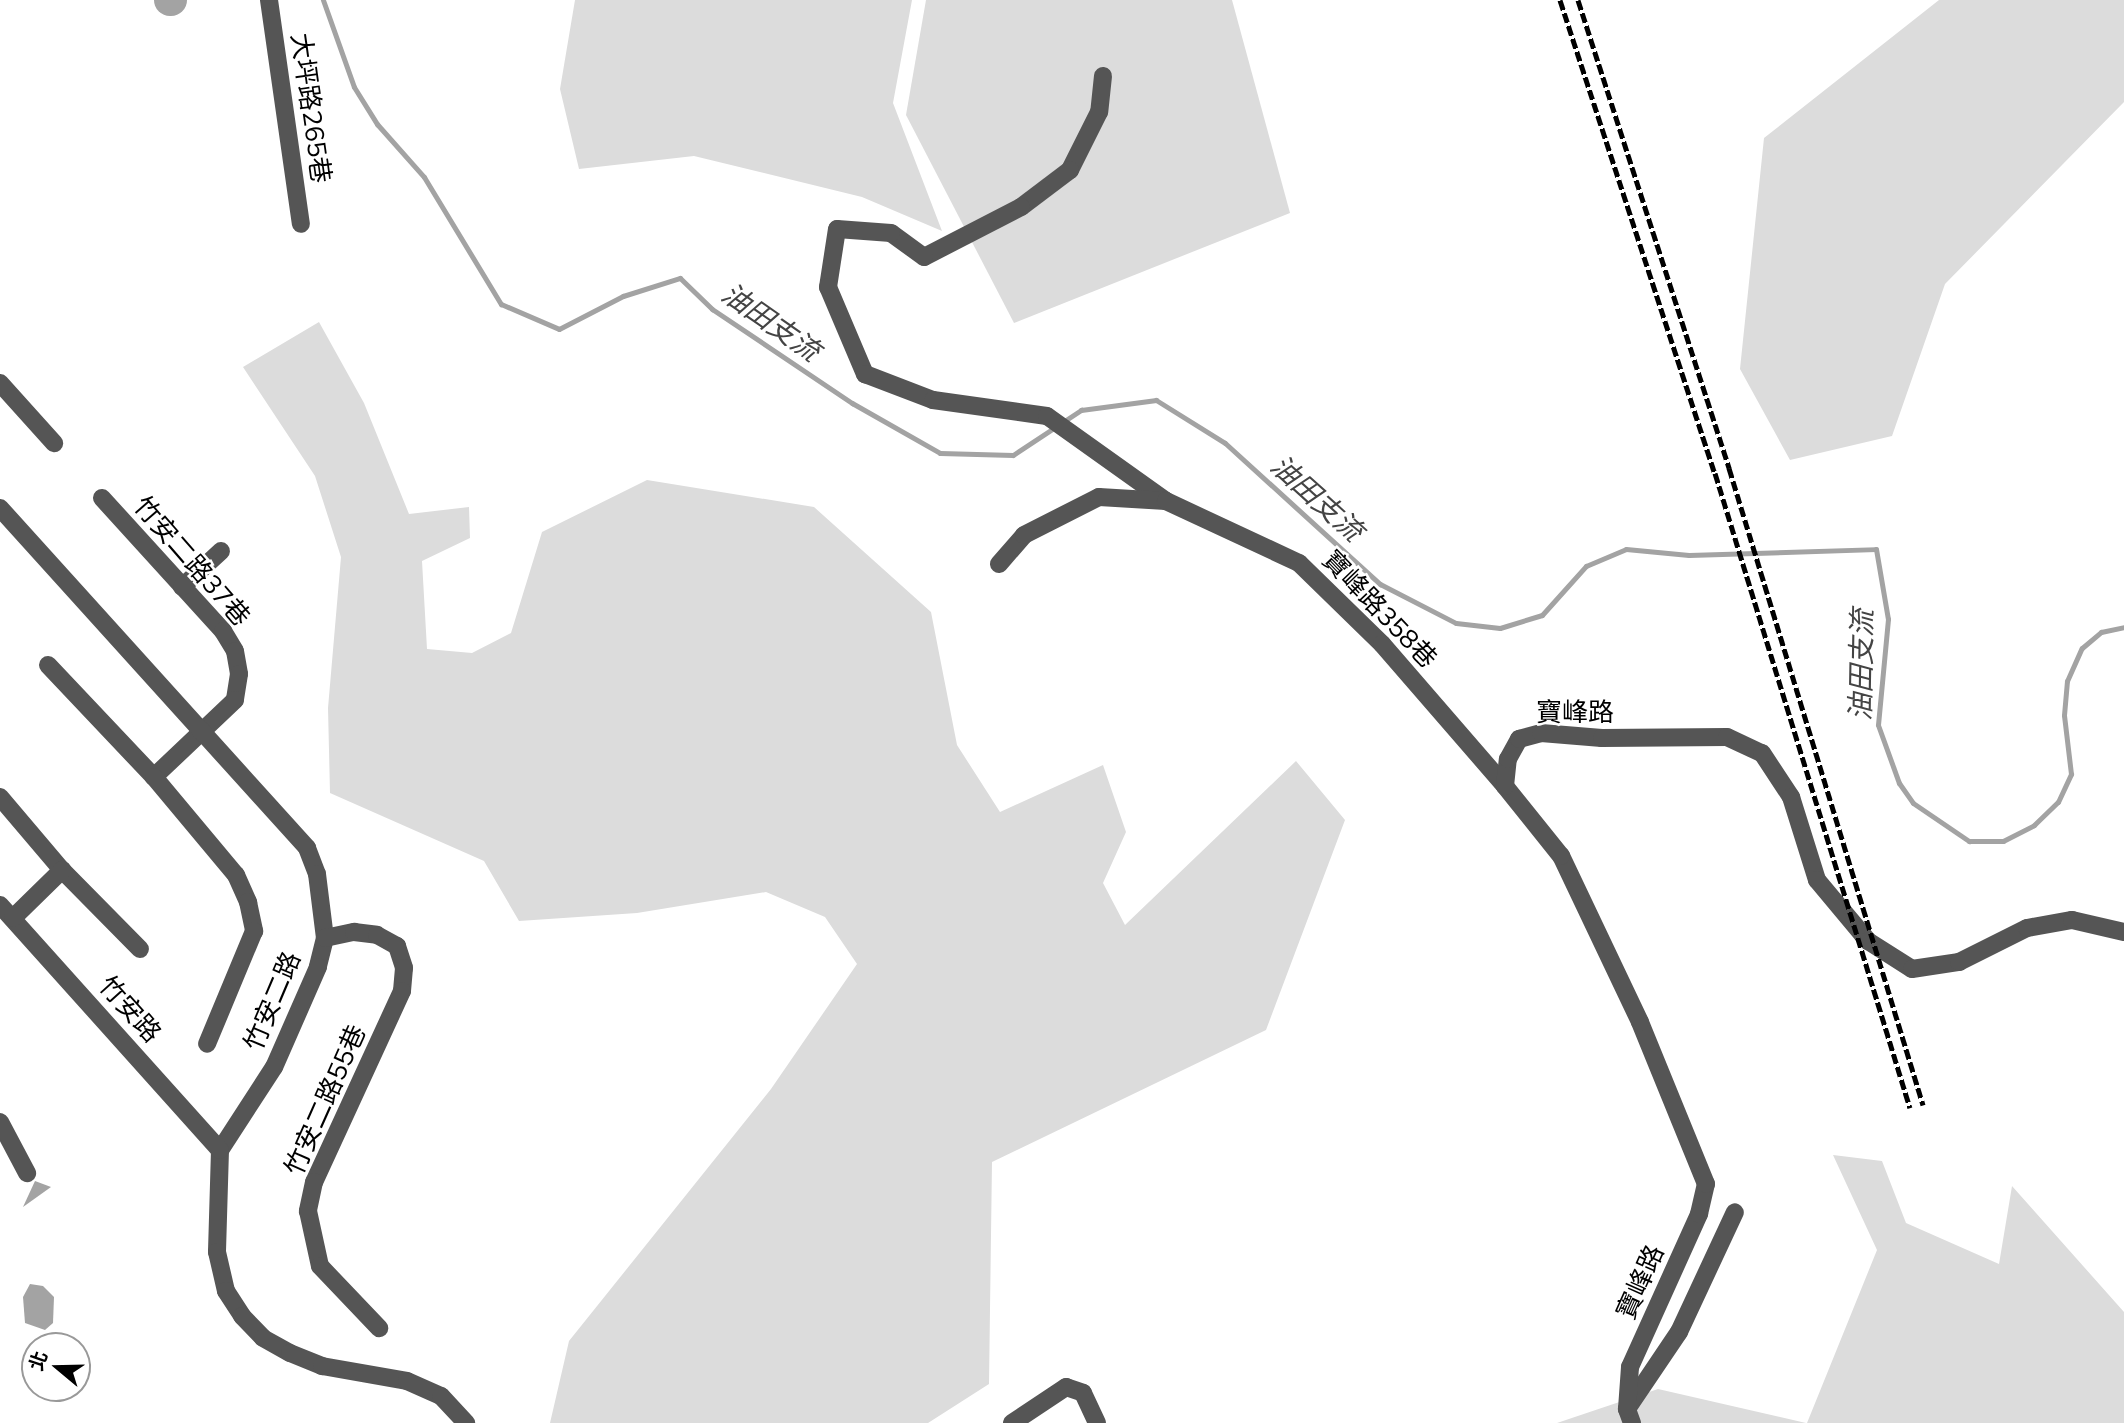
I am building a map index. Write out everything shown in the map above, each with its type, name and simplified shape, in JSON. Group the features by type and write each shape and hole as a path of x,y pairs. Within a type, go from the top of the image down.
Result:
{"street":[{"name":"大坪路265巷","path":"268,0 301,224"},
{"path":"1102,76 1099,112 1070,170 1021,207 923,257 891,233 837,229 828,287 865,374 933,400 1047,416 1166,501"},
{"path":"0,383 54,443"},
{"name":"寶峰路358巷","path":"999,564 1024,535 1100,497 1166,501 1299,564 1382,644 1504,786"},
{"name":"竹安二路37巷","path":"102,498 223,631 235,651 239,674 235,700 205,733 154,777"},
{"name":"竹安二路","path":"0,508 307,848 317,874 325,938 318,967 274,1067 220,1150"},
{"path":"182,587 221,551"},
{"path":"48,665 154,777 236,875 248,902 254,931 206,1044"},
{"name":"寶峰路","path":"1629,1416 1630,1367 1699,1214 1706,1184 1645,1034 1561,856 1504,786 1508,759 1520,739 1541,733 1602,738 1727,737 1762,753 1783,786 1817,880 1868,941 1913,969 1959,962 2027,928 2072,920 2124,932"},
{"path":"0,797 62,870 140,949"},
{"path":"6,911 62,870"},
{"name":"竹安路","path":"6,911 220,1150"},
{"name":"竹安二路55巷","path":"325,938 354,932 377,935 397,946 404,968 402,991 314,1182 308,1211 320,1266 379,1328"},
{"path":"0,1122 27,1173"},
{"path":"220,1150 217,1252 226,1292 242,1317 263,1338 322,1366 407,1381 442,1396 466,1423"},
{"path":"1629,1416 1679,1332 1735,1212"},
{"path":"1012,1423 1066,1387 1083,1393 1097,1423"}],"shaded area":[{"path":"575,0 912,0 893,103 942,231 862,197 694,156 579,169 560,89"},
{"path":"926,0 1232,0 1290,213 1014,323 906,115"},
{"path":"1939,0 2124,0 2124,102 1945,284 1892,436 1790,460 1740,369 1764,138"},
{"path":"319,322 364,403 409,514 469,507 470,538 422,561 427,649 472,653 511,633 542,532 647,480 814,507 931,612 957,745 1000,812 1103,765 1126,832 1103,883 1125,925 1296,761 1345,820 1266,1030 992,1162 989,1384 928,1423 550,1423 569,1341 771,1089 857,964 825,917 766,892 637,913 519,921 484,861 330,793 328,708 341,557 315,476 243,367"},
{"path":"1833,1155 1882,1161 1906,1223 1999,1264 2012,1186 2124,1312 2124,1423 1807,1423 1877,1250"},
{"path":"35,1181 51,1187 23,1207"},
{"path":"30,1284 43,1286 54,1297 53,1323 45,1330 25,1323 23,1297"},
{"path":"1658,1389 1806,1423 1557,1423"}],"waterway":[{"name":"油田支流","path":"323,0 354,87 377,124 424,177 501,304 559,329 623,296 680,278 712,309 852,403 940,453 1013,455 1081,410 1156,400 1225,443 1380,584 1456,623 1500,628 1542,615 1586,566 1626,549 1689,555 1876,549 1888,619 1878,725 1899,783 1913,803 1969,841 2003,841 2034,825 2058,802 2071,774 2064,715 2067,681 2082,648 2101,632 2124,627"}],"railway":[{"path":"1560,0 1715,473 1910,1108"},
{"path":"1578,0 1729,468 1923,1105"}]}
